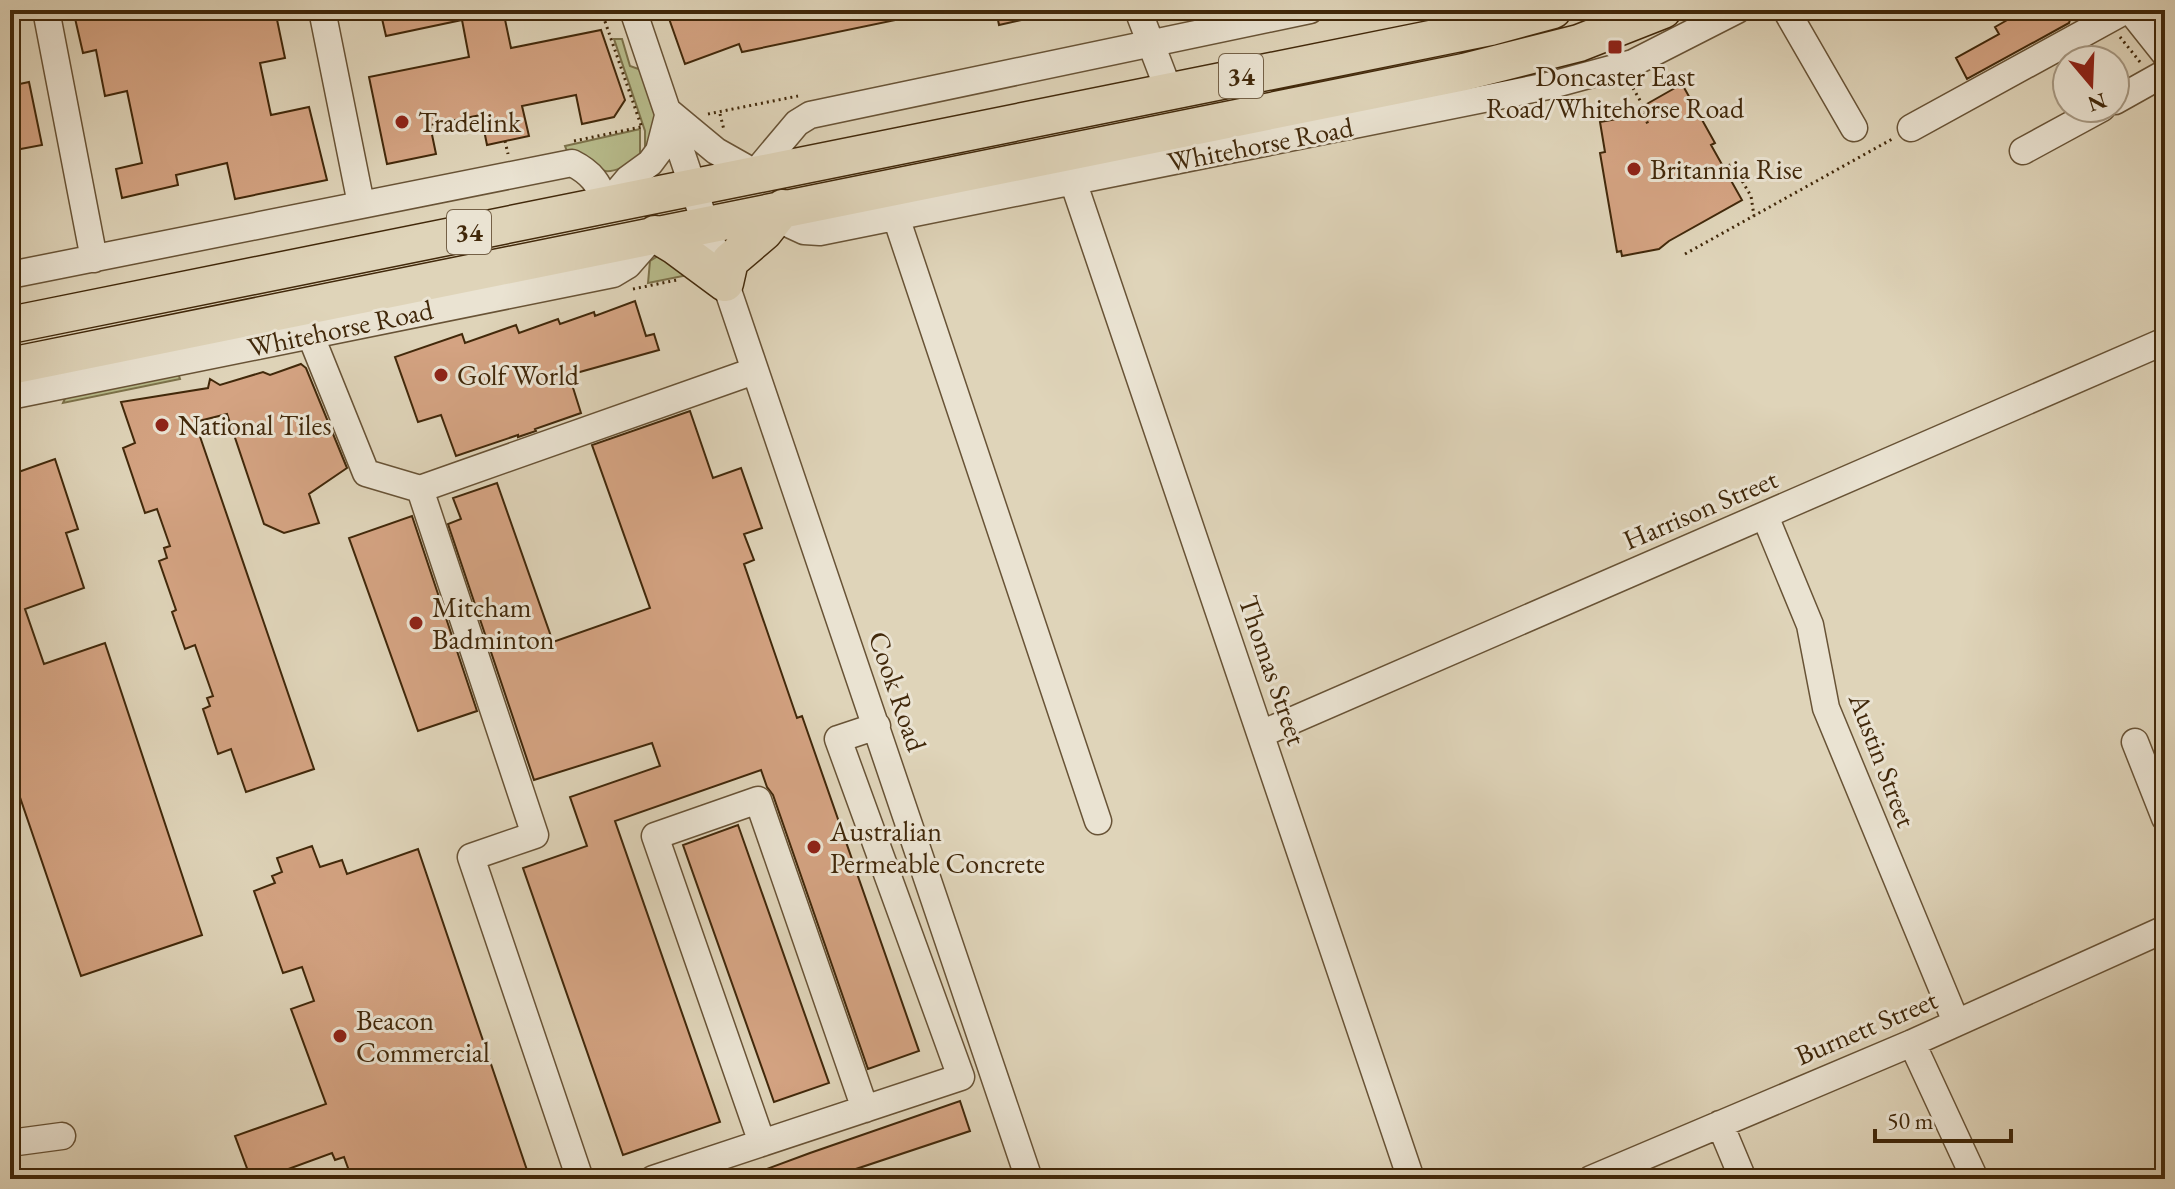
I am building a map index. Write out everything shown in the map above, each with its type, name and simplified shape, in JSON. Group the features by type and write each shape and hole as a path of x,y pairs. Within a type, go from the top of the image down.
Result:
{"highway":[{"name":"34","path":"10,325 1490,27 1553,10"},
{"name":"Whitehorse Road","path":"30,372 655,234 1371,92 1536,56 1594,38 1663,10"},
{"path":"655,234 725,283 730,261 764,232 783,208"}],"street":[{"path":"46,10 94,259"},
{"path":"322,10 361,204"},
{"name":"Cook Road","path":"633,10 1029,1179"},
{"path":"1138,10 1169,91"},
{"path":"10,275 572,163 587,170 597,181 607,204 628,179 650,163 659,151 669,112 716,151 755,173 797,123 810,115 1310,10"},
{"name":"Whitehorse Road","path":"783,208 791,225 804,231 820,232 1580,79 1654,54 1737,10"},
{"path":"1786,10 1854,128"},
{"path":"1911,128 2121,13 2165,54"},
{"path":"2131,92 2159,76"},
{"path":"2023,151 2073,124"},
{"name":"Thomas Street","path":"1073,181 1411,1179"},
{"path":"896,217 1098,821"},
{"name":"Whitehorse Road","path":"10,396 30,372 310,334 613,274 628,265 655,234"},
{"path":"310,334 366,473 420,489 754,371"},
{"name":"Harrison Street","path":"1261,734 2165,341"},
{"path":"420,489 535,835 471,857 580,1179"},
{"name":"Austin Street","path":"1765,516 1810,625 1826,708 1956,1022"},
{"path":"877,726 838,739 961,1077"},
{"path":"2135,742 2165,818"},
{"path":"762,1143 655,836 758,800 865,1109"},
{"name":"Burnett Street","path":"1591,1179 1912,1043 2165,929"},
{"path":"1912,1043 1975,1179"},
{"path":"653,1179 991,1067"},
{"path":"1720,1124 1743,1179"},
{"path":"10,1143 62,1136"}],"path":[{"path":"601,10 642,127"},
{"path":"2121,13 2159,76"},
{"path":"1633,88 1648,114 1643,114 1648,124"},
{"path":"705,115 720,112"},
{"path":"1685,254 1911,128"},
{"path":"505,141 508,154"},
{"path":"1723,168 1732,164 1751,196 1754,216"}],"green space":[{"path":"614,39 622,39 630,66 647,72 657,122 645,153 645,131"},
{"path":"640,129 640,158 610,171 595,168 567,151 565,146"},
{"path":"658,256 680,259 683,276 648,283 650,261"},
{"path":"178,373 180,379 63,403 66,396"}],"building":[{"path":"91,10 275,10 285,58 260,63 271,115 309,107 327,180 235,199 227,163 176,175 178,185 122,198 116,169 142,163 127,91 105,96 96,50 83,53 74,14"},
{"path":"380,10 503,10 511,48 601,30 625,100 614,117 582,124 576,95 522,106 529,136 487,145 481,115 430,125 436,154 387,164 369,77 469,57 462,20 386,36"},
{"path":"666,10 910,10 910,17 742,52 739,44 685,64"},
{"path":"996,10 1038,10 1039,16 999,25"},
{"path":"2013,10 2073,10 2069,23 1967,79 1956,58 1999,34 1995,27 2016,15"},
{"path":"29,82 42,145 10,151 10,86"},
{"name":"Britannia Rise","path":"1682,84 1742,200 1659,249 1622,256 1621,251 1617,252 1600,153 1605,152 1600,122 1650,113 1645,105"},
{"path":"635,301 646,336 654,334 659,350 569,375 581,413 456,456 441,415 418,422 395,357 462,334 465,343 516,325 519,333 558,319 560,324 594,312 595,316"},
{"path":"301,364 306,368 347,468 309,494 319,523 284,533 264,524 227,414 195,422 314,769 246,792 231,749 218,754 203,709 210,706 207,698 213,696 195,645 185,649 172,612 176,610 159,561 167,558 164,548 170,546 157,509 145,513 123,448 135,443 121,402 208,388 210,379 220,385 263,372 270,375"},
{"path":"690,411 713,478 741,468 762,528 744,534 754,560 744,564 797,718 802,716 919,1051 868,1069 773,795 761,770 615,821 720,1122 623,1155 523,868 587,846 570,797 660,766 652,743 534,780 448,524 461,519 453,498 497,483 553,642 650,608 592,445"},
{"path":"55,459 78,529 66,533 84,588 25,609 44,664 105,643 202,935 81,976 10,768 10,475"},
{"name":"Mitcham Badminton","path":"412,516 477,711 418,731 349,538"},
{"path":"738,825 829,1083 774,1102 683,845"},
{"path":"312,846 320,867 342,860 347,874 418,849 530,1179 352,1179 344,1157 335,1160 332,1153 261,1179 251,1179 235,1136 326,1104 291,1009 314,1001 302,967 283,973 254,891 275,883 272,876 282,872 277,858"},
{"path":"960,1101 970,1131 853,1170 856,1179 745,1179 810,1153"}],"place":[{"name":"Doncaster East Road/Whitehorse Road","path":"1615,47"},
{"name":"Tradelink","path":"402,122"},
{"name":"Britannia Rise","path":"1634,169"},
{"name":"Golf World","path":"441,375"},
{"name":"National Tiles","path":"162,425"},
{"name":"Mitcham Badminton","path":"416,623"},
{"name":"Australian Permeable Concrete","path":"814,847"},
{"name":"Beacon Commercial","path":"340,1036"}]}
